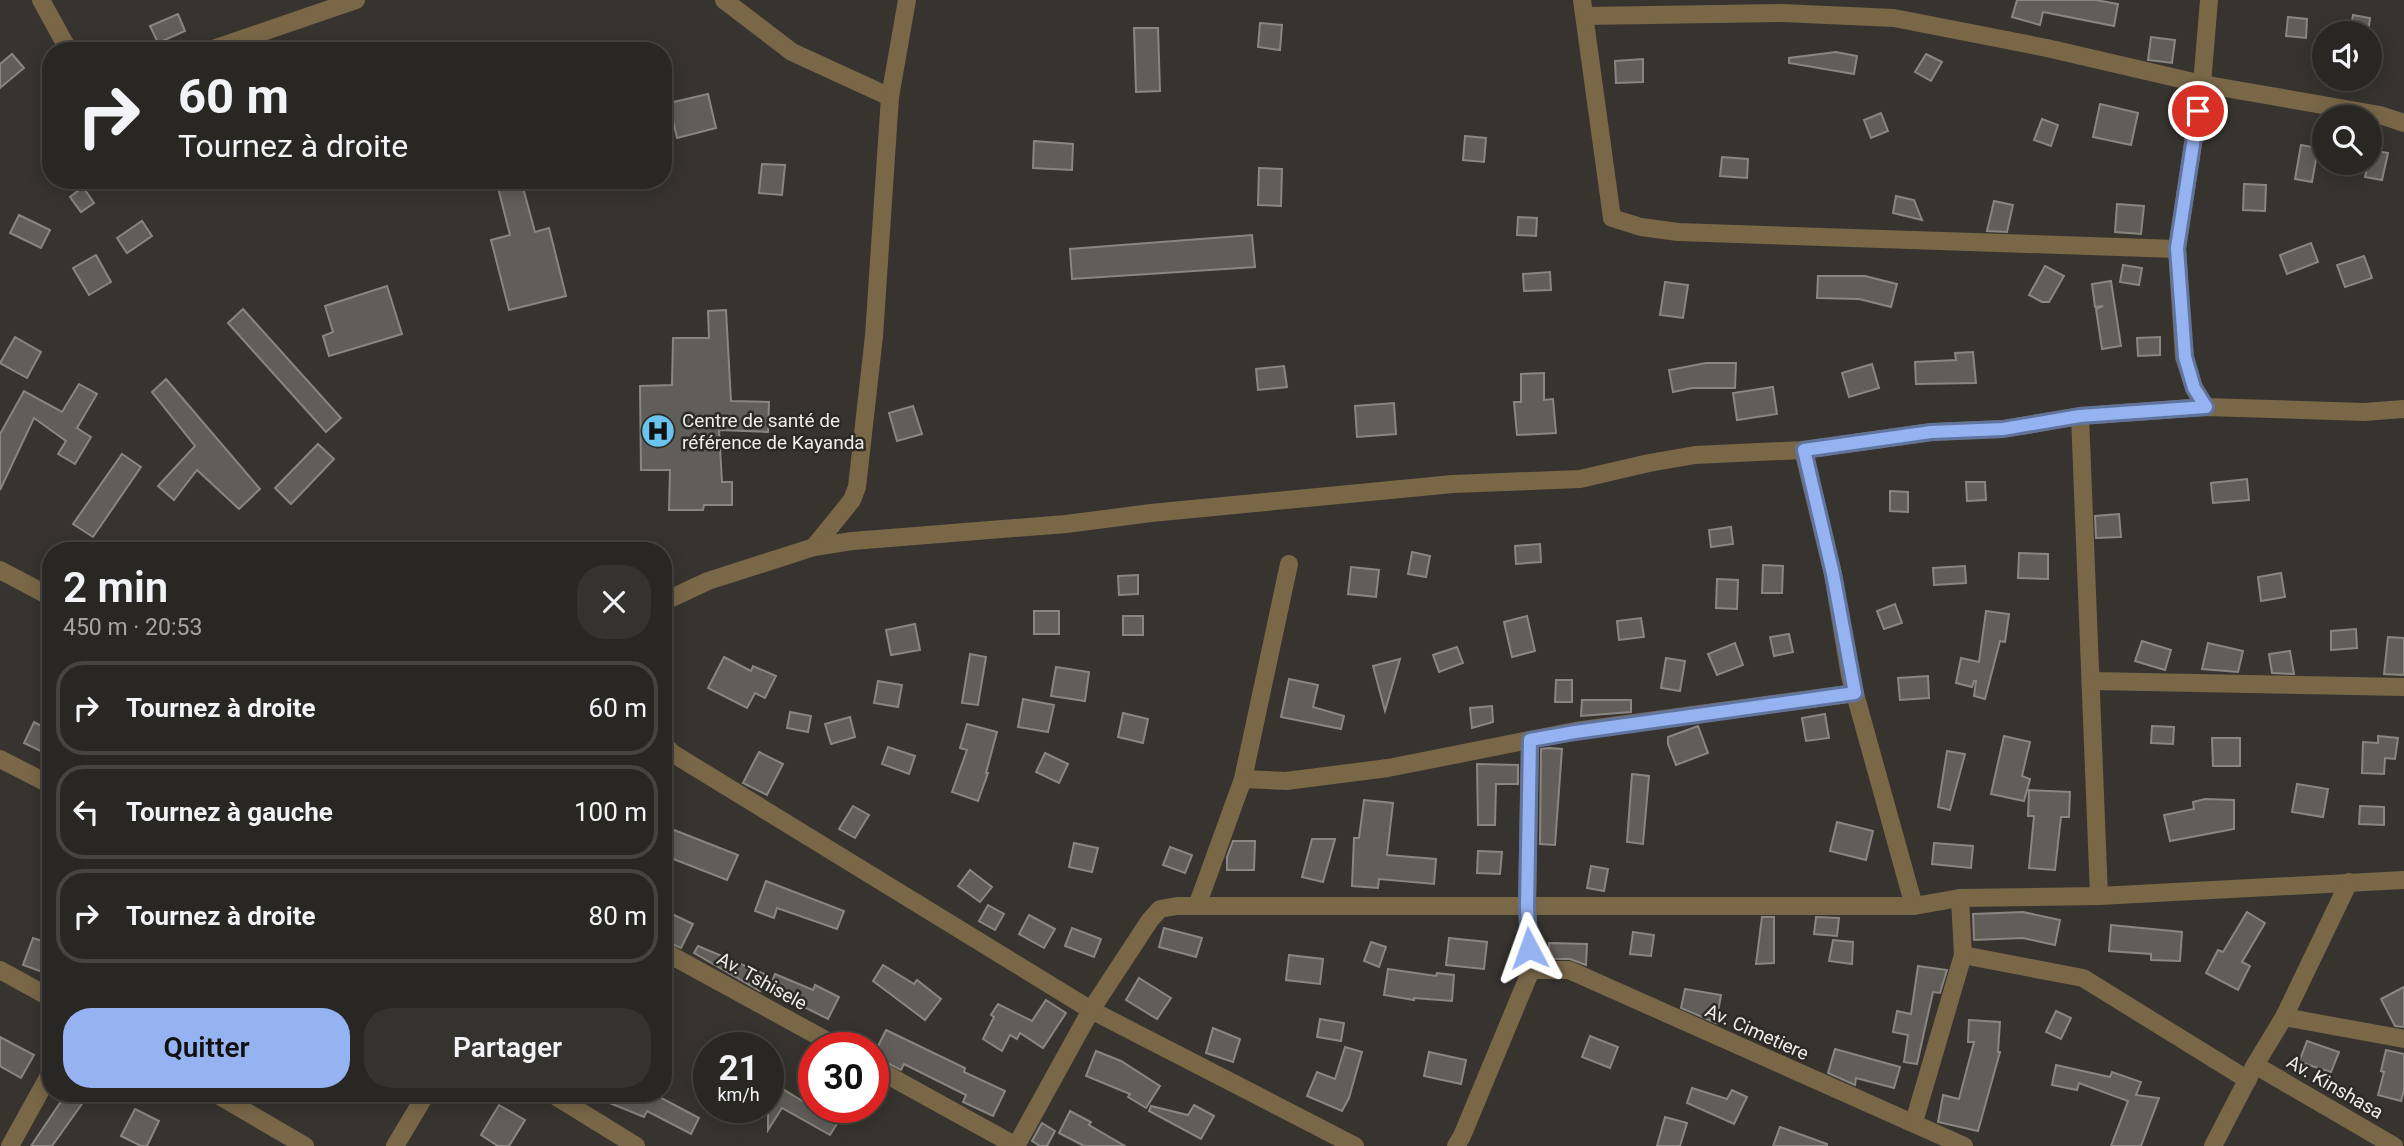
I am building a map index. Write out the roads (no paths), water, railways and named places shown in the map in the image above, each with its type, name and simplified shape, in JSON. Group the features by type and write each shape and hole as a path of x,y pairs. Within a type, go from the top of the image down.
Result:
{"street":[{"path":"41,0 64,42"},
{"path":"230,42 322,6 356,0"},
{"path":"724,0 792,52 890,97"},
{"path":"814,547 852,500 857,487 874,336 890,97 907,0"},
{"path":"2206,407 2194,388 2185,357 2177,248 2202,84 2209,0"},
{"path":"2177,248 1678,232 1641,227 1612,218 1584,8 1894,18 2047,48 2202,84 2380,115 2404,124"},
{"path":"672,598 708,581 814,547 852,541 1066,524 1151,513 1453,484 1580,479 1695,455 1804,450 1931,432 2003,429 2080,416 2206,407 2364,412 2404,409"},
{"path":"2080,416 2099,896"},
{"path":"1804,450 1833,574 1855,693 1914,906"},
{"path":"1196,906 1243,779 1289,564"},
{"path":"0,570 42,592"},
{"path":"2092,681 2404,687"},
{"path":"1243,779 1286,781 1388,768 1575,732 1855,693"},
{"path":"1456,1146 1531,970 1527,906 1530,740"},
{"path":"672,754 1091,1010 1355,1146"},
{"path":"0,759 42,780"},
{"path":"889,1076 1016,1146 1091,1010 1160,909 1196,906 1914,906 1960,898 2099,896 2404,880"},
{"path":"2213,1146 2251,1072 2284,1017 2350,882"},
{"path":"1914,1122 1963,955 1960,898"},
{"name":"Av. Kinshasa","path":"1963,955 2083,978 2251,1072 2394,1146"},
{"name":"Av. Tshisele","path":"672,956 810,1032"},
{"path":"0,970 42,993"},
{"name":"Av. Cimetiere","path":"1531,970 1569,970 1964,1146"},
{"path":"2284,1017 2404,1039"},
{"path":"10,1146 42,1088"},
{"path":"230,1102 305,1146"},
{"path":"395,1146 421,1102"},
{"path":"565,1102 636,1146"}],"place":[{"name":"Centre de santé de référence de Kayanda","path":"658,431"}]}
